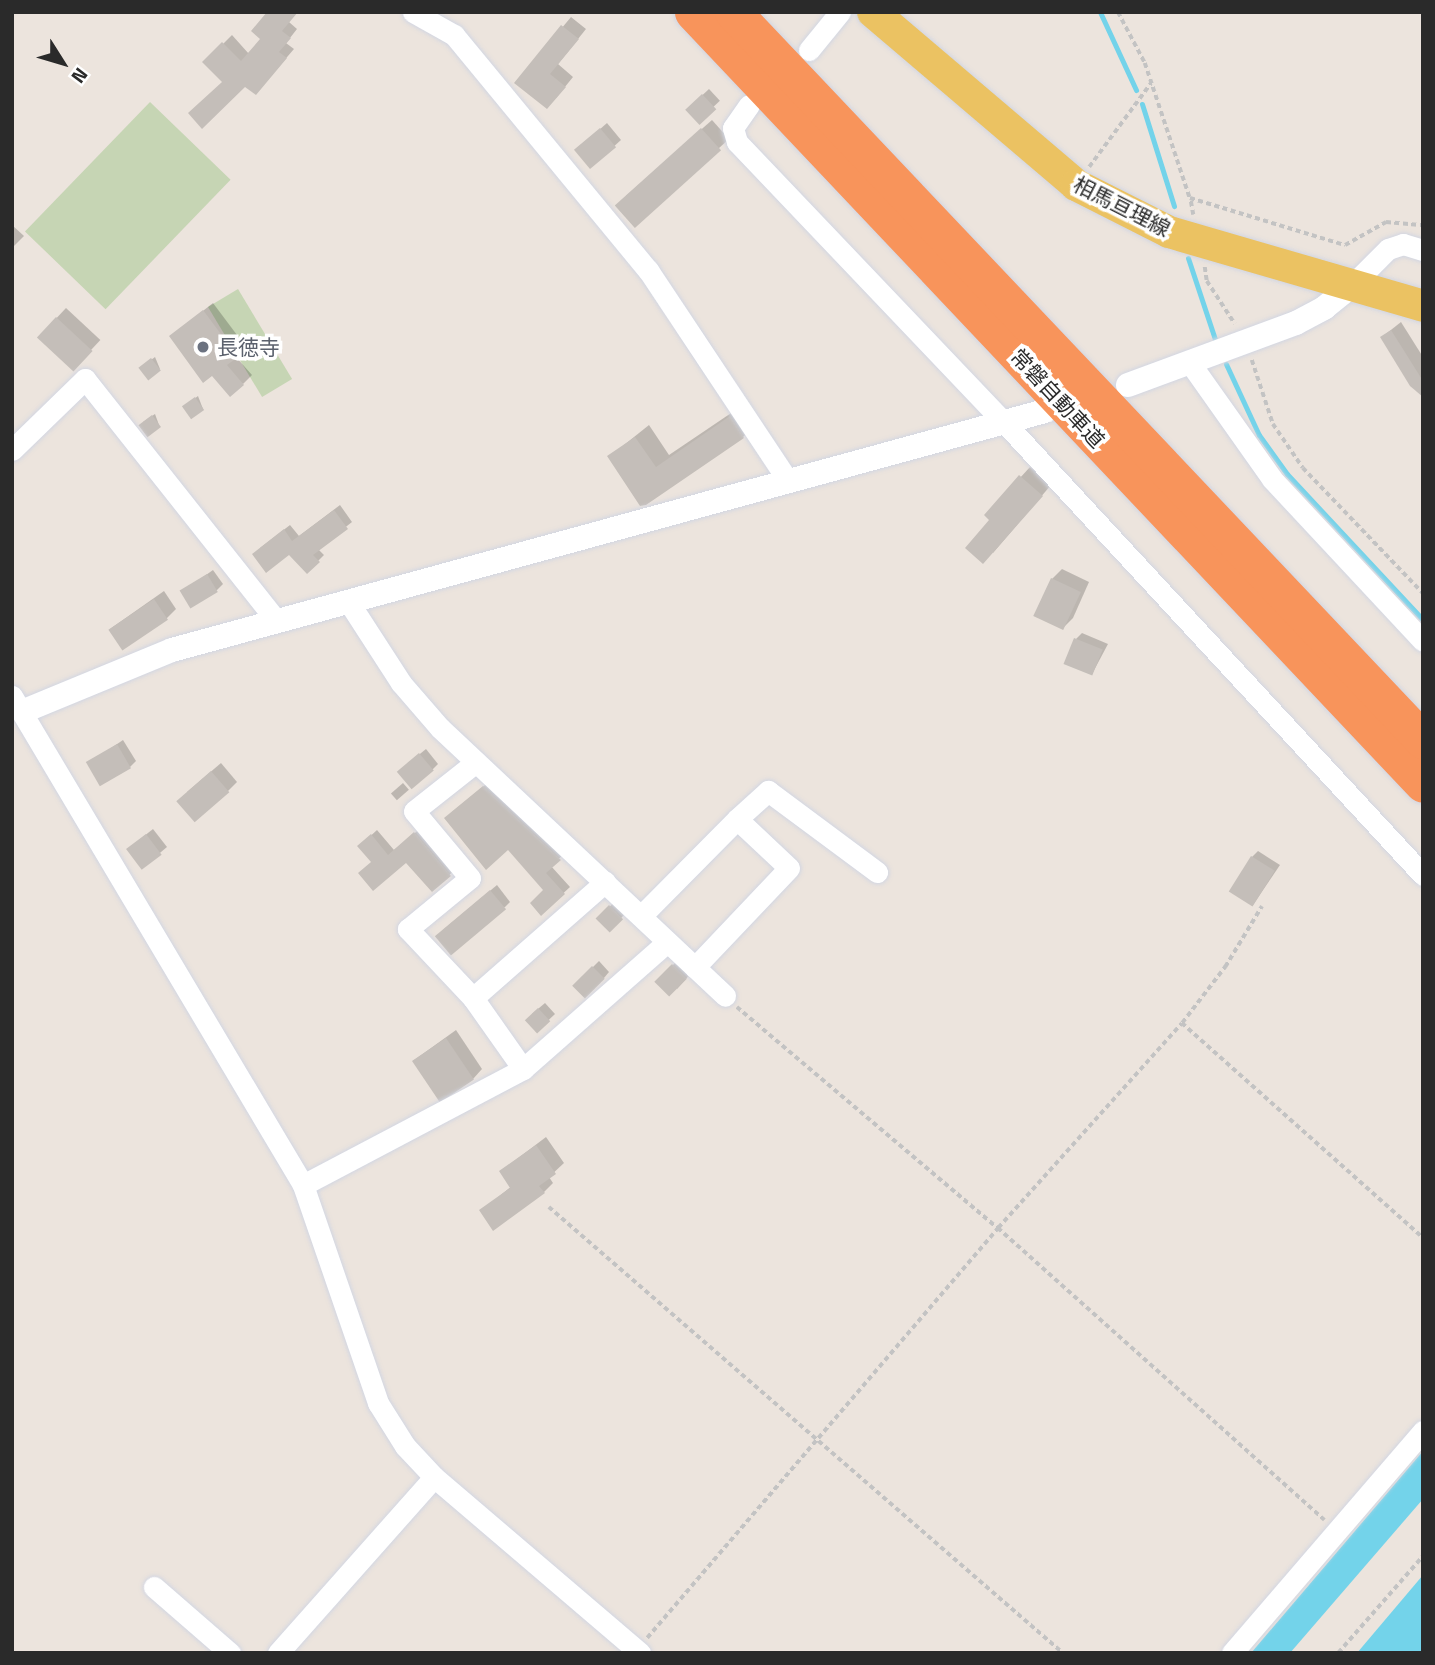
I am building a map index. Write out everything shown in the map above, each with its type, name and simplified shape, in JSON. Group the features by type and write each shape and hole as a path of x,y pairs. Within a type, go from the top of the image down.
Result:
{"highway":[{"name":"常磐自動車道","path":"694,12 1423,784"},
{"name":"常磐自動車道","path":"733,12 1423,740"}],"main road":[{"name":"相馬亘理線","path":"873,12 1076,186 1169,232 1423,306"}],"street":[{"path":"413,12 454,35 648,270 787,479"},
{"path":"809,50 840,12"},
{"path":"748,106 733,128 737,142 1004,422 1423,875"},
{"path":"1128,385 1324,309 1388,249 1403,244 1423,250"},
{"path":"1190,363 1272,479 1423,641"},
{"path":"12,450 85,379 277,621"},
{"path":"638,1651 434,1478 405,1446 378,1403 303,1185 16,708 172,650 787,479 1045,411"},
{"path":"348,601 401,684 477,762 725,996"},
{"path":"477,762 414,811 470,878 408,929 473,998 523,1069"},
{"path":"642,915 768,791 877,872"},
{"path":"695,967 789,868 737,819"},
{"path":"473,998 605,882"},
{"path":"303,1185 523,1069 667,942"},
{"path":"1232,1653 1423,1431"},
{"path":"278,1653 434,1478"},
{"path":"154,1587 230,1653"}],"path":[{"path":"1118,12 1151,82 1190,198 1208,281 1246,341 1273,424 1303,468 1423,593"},
{"path":"1076,186 1151,82"},
{"path":"1190,198 1345,246 1385,222 1423,225"},
{"path":"638,1651 998,1228 1182,1023 1225,967 1262,906"},
{"path":"725,996 998,1228 1337,1531"},
{"path":"1182,1023 1423,1238"},
{"path":"549,1207 1063,1653"},
{"path":"1338,1653 1423,1556"}],"green space":[{"path":"150,102 231,180 106,309 25,231"},
{"path":"238,289 292,379 262,397 208,307"}],"water":[{"path":"1423,1451 1423,1499 1290,1653 1251,1653"},
{"path":"1423,1575 1423,1653 1357,1653"}],"building":[{"path":"267,12 298,12 282,31 291,38 279,52 287,58 256,95 245,87 202,129 188,113 222,82 202,62 222,42 241,61 260,39 251,31"},
{"path":"561,25 579,39 550,74 566,87 547,109 514,83"},
{"path":"702,94 716,109 700,125 685,110"},
{"path":"600,128 616,147 590,169 574,150"},
{"path":"701,128 721,150 635,228 615,206"},
{"path":"203,310 238,357 227,365 244,385 230,397 212,376 203,383 169,336"},
{"path":"56,317 93,351 73,372 37,337"},
{"path":"1391,330 1423,381 1423,397 1410,386 1380,337"},
{"path":"151,358 161,371 148,380 138,368"},
{"path":"195,397 204,410 191,419 182,406"},
{"path":"152,415 161,427 147,437 138,425"},
{"path":"730,416 744,438 646,505 640,506 607,456 635,437 656,467"},
{"path":"1019,475 1043,496 983,564 965,548 989,520 984,515"},
{"path":"334,510 348,529 313,555 320,562 307,574 289,555 266,573 252,554 284,529 292,541"},
{"path":"207,574 218,592 190,608 180,590"},
{"path":"1051,578 1081,592 1063,630 1033,616"},
{"path":"154,599 168,620 122,650 108,630"},
{"path":"1074,638 1103,650 1092,676 1064,664"},
{"path":"117,744 131,768 100,786 86,762"},
{"path":"419,753 434,771 412,789 397,772"},
{"path":"211,771 229,792 195,822 176,801"},
{"path":"483,786 561,860 546,873 565,894 541,916 530,903 543,890 508,850 486,870 444,818"},
{"path":"414,832 451,876 432,892 406,863 373,891 358,873 371,862 357,846 371,834 388,855"},
{"path":"146,834 162,855 142,870 126,849"},
{"path":"1251,856 1275,871 1252,906 1229,892"},
{"path":"490,890 506,909 451,955 435,936"},
{"path":"609,905 623,919 610,933 596,918"},
{"path":"672,964 687,979 669,997 654,982"},
{"path":"592,966 605,979 585,999 572,986"},
{"path":"538,1008 550,1021 537,1033 525,1020"},
{"path":"446,1038 474,1079 440,1102 412,1061"},
{"path":"536,1145 556,1174 539,1186 545,1193 493,1231 479,1210 510,1188 499,1171"}],"waterway":[{"path":"1100,12 1136,90"},
{"path":"1142,104 1174,206"},
{"path":"1188,258 1216,342"},
{"path":"1226,364 1259,435 1287,474 1423,620"}],"place":[{"name":"長徳寺","path":"203,347"}]}
